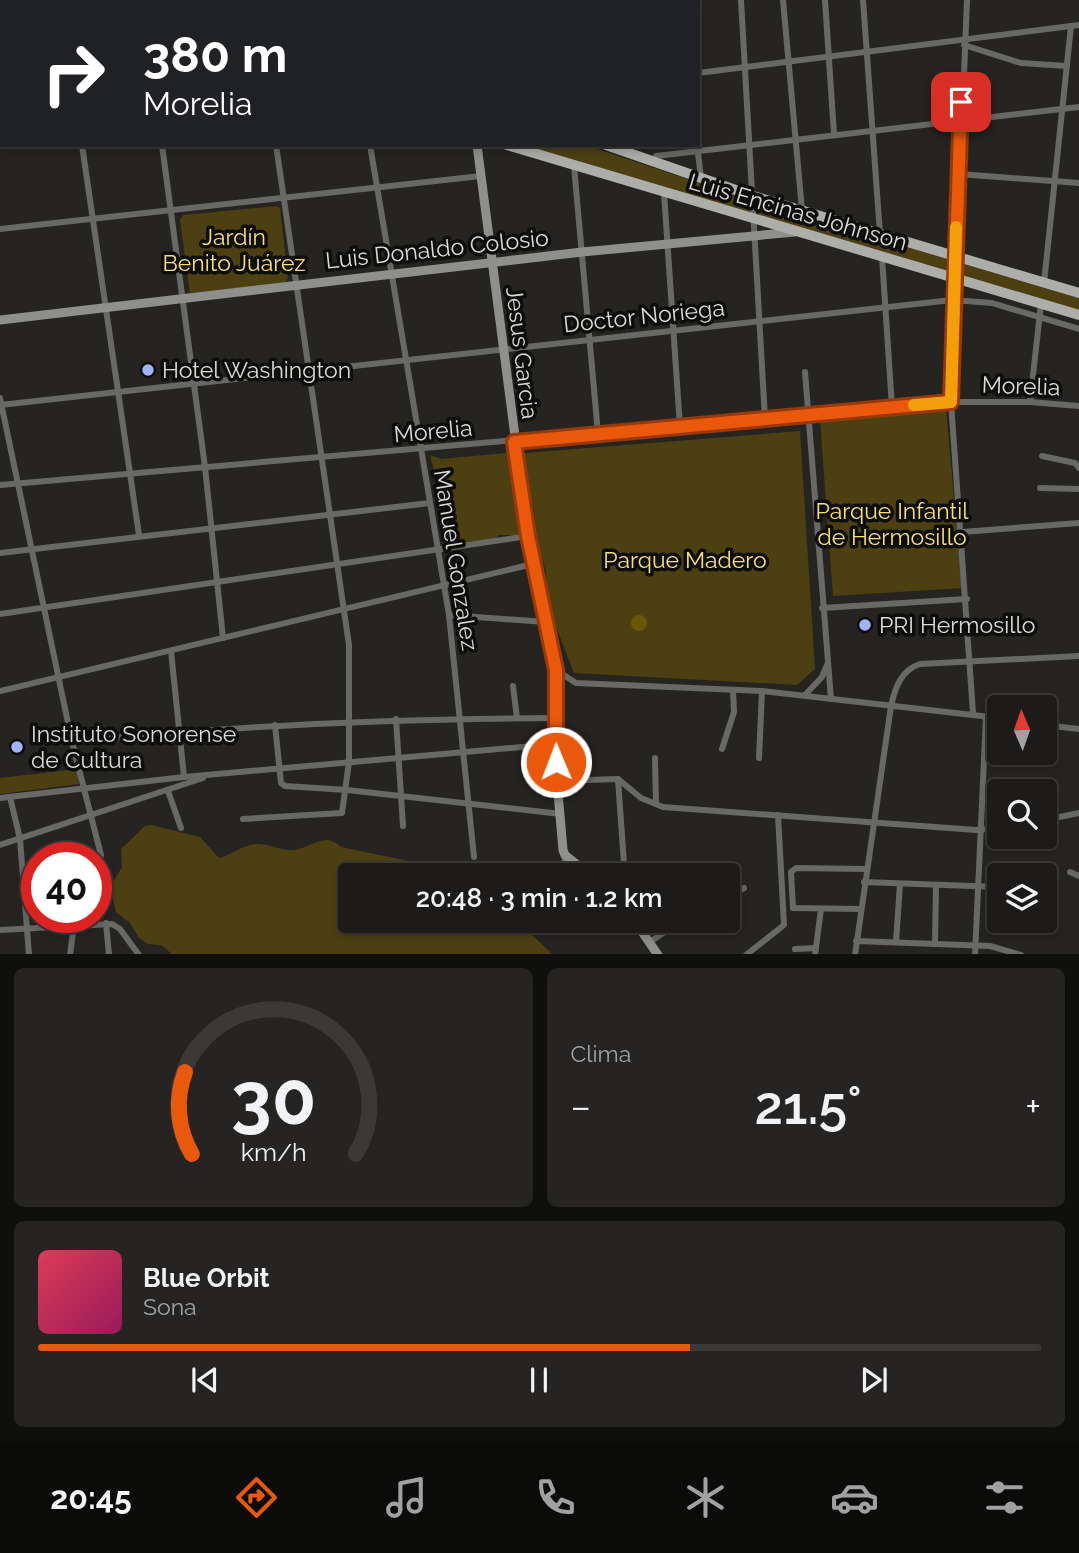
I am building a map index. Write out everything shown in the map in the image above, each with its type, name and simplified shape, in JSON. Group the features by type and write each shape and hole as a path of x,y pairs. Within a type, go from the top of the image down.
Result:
{"main road":[{"name":"Jesus Garcia","path":"477,147 528,536 556,670 557,781 565,855"},
{"name":"Luis Encinas Johnson","path":"513,147 1079,315"},
{"path":"613,147 657,160 701,179 753,196 1079,293"},
{"name":"Luis Donaldo Colosio","path":"0,320 582,252 794,232"},
{"path":"565,855 575,863"},
{"path":"643,933 658,954"}],"street":[{"path":"741,0 765,419"},
{"path":"783,0 802,210"},
{"path":"825,0 834,134"},
{"path":"863,0 880,234"},
{"path":"967,0 952,300 951,402 973,713"},
{"path":"700,73 829,55 963,43 1079,24"},
{"path":"1044,283 1071,26"},
{"path":"963,43 1021,63 1067,66"},
{"path":"655,147 657,160 698,148 1079,107"},
{"path":"82,147 139,535"},
{"path":"162,147 205,467 223,638"},
{"path":"243,819 342,813 349,762 349,645 294,284 276,147"},
{"name":"Manuel Gonzalez","path":"370,147 449,615 474,857"},
{"path":"698,148 701,179"},
{"path":"574,166 598,434"},
{"path":"959,174 1079,183"},
{"path":"0,229 481,176"},
{"path":"664,193 680,427"},
{"path":"882,257 892,407"},
{"path":"992,303 995,290"},
{"name":"Doctor Noriega","path":"1,403 952,300 992,303 1079,329"},
{"path":"1030,402 1041,304"},
{"path":"805,372 831,699"},
{"name":"Morelia","path":"0,485 951,402 1030,402 1079,406"},
{"path":"1,403 72,741 97,842"},
{"path":"1042,456 1075,463 1079,468"},
{"path":"1040,488 1079,489"},
{"path":"0,553 430,503"},
{"path":"962,532 1079,523"},
{"path":"0,614 528,536"},
{"path":"0,691 533,564"},
{"path":"822,608 967,599"},
{"path":"449,615 545,622"},
{"path":"170,651 184,777"},
{"path":"855,954 865,869 891,706 902,676 909,667 969,660 1079,656"},
{"path":"805,695 822,677 827,663"},
{"path":"556,670 576,683 762,691 986,716 975,954"},
{"path":"513,686 517,718"},
{"path":"722,749 734,712 733,690"},
{"path":"759,758 762,691"},
{"path":"72,741 178,731 348,721 556,718"},
{"path":"396,719 403,826"},
{"path":"275,725 281,783 285,786 401,795 561,814"},
{"path":"1057,726 1079,729"},
{"path":"0,798 184,777 556,744"},
{"path":"655,758 656,804"},
{"path":"0,845 211,775"},
{"path":"618,779 624,863"},
{"path":"557,781 618,779 641,798 656,804 987,829"},
{"path":"983,785 987,785"},
{"path":"168,791 181,828"},
{"path":"10,797 21,850"},
{"path":"1057,817 1079,813"},
{"path":"746,954 784,925 778,815"},
{"path":"565,855 565,863"},
{"path":"860,908 796,909 791,906 793,869 865,869"},
{"path":"1070,872 1079,876"},
{"path":"864,882 987,886"},
{"path":"896,943 900,884"},
{"path":"935,944 936,885"},
{"path":"740,890 744,888"},
{"path":"795,949 815,951 821,909"},
{"path":"112,926 120,929 139,954"},
{"path":"0,930 21,928"},
{"path":"28,933 29,954"},
{"path":"70,954 72,933"},
{"path":"107,933 109,954"},
{"path":"650,942 663,933"},
{"path":"856,941 976,945 1021,954"}],"green space":[{"path":"526,147 591,147 750,200 750,215"},
{"path":"758,202 954,261 952,273 759,216"},
{"name":"Jardín Benito Juárez","path":"276,206 280,208 288,278 285,283 190,293 180,220 183,215"},
{"path":"960,263 1079,298 1079,312 959,276"},
{"name":"Parque Infantil de Hermosillo","path":"946,409 962,588 833,596 820,419"},
{"name":"Parque Madero","path":"800,431 815,669 797,685 574,673 556,627 546,584 546,572 536,539 534,511 523,458 525,453"},
{"path":"511,450 522,535 498,535 496,539 444,544 446,537 436,495 440,495 430,455 441,459 506,453"},
{"path":"77,769 79,784 0,794 0,778"},
{"path":"151,825 200,837 219,858 251,845 261,844 295,850 324,840 341,847 418,863 338,863 338,933 530,933 552,954 172,954 161,945 148,944 139,938 130,923 116,912 112,896 112,884 122,867 121,849 145,826"}],"shaded area":[{"path":"639,615 647,623 639,631 631,623"}],"slow traffic":[{"path":"914,405 951,402 956,227"}],"place":[{"name":"Hotel Washington","path":"148,370"},
{"name":"PRI Hermosillo","path":"865,625"},
{"name":"Instituto Sonorense de Cultura","path":"17,747"}],"route":[{"path":"556,762 556,670 528,536 514,442 951,402 952,300 961,102"}]}
